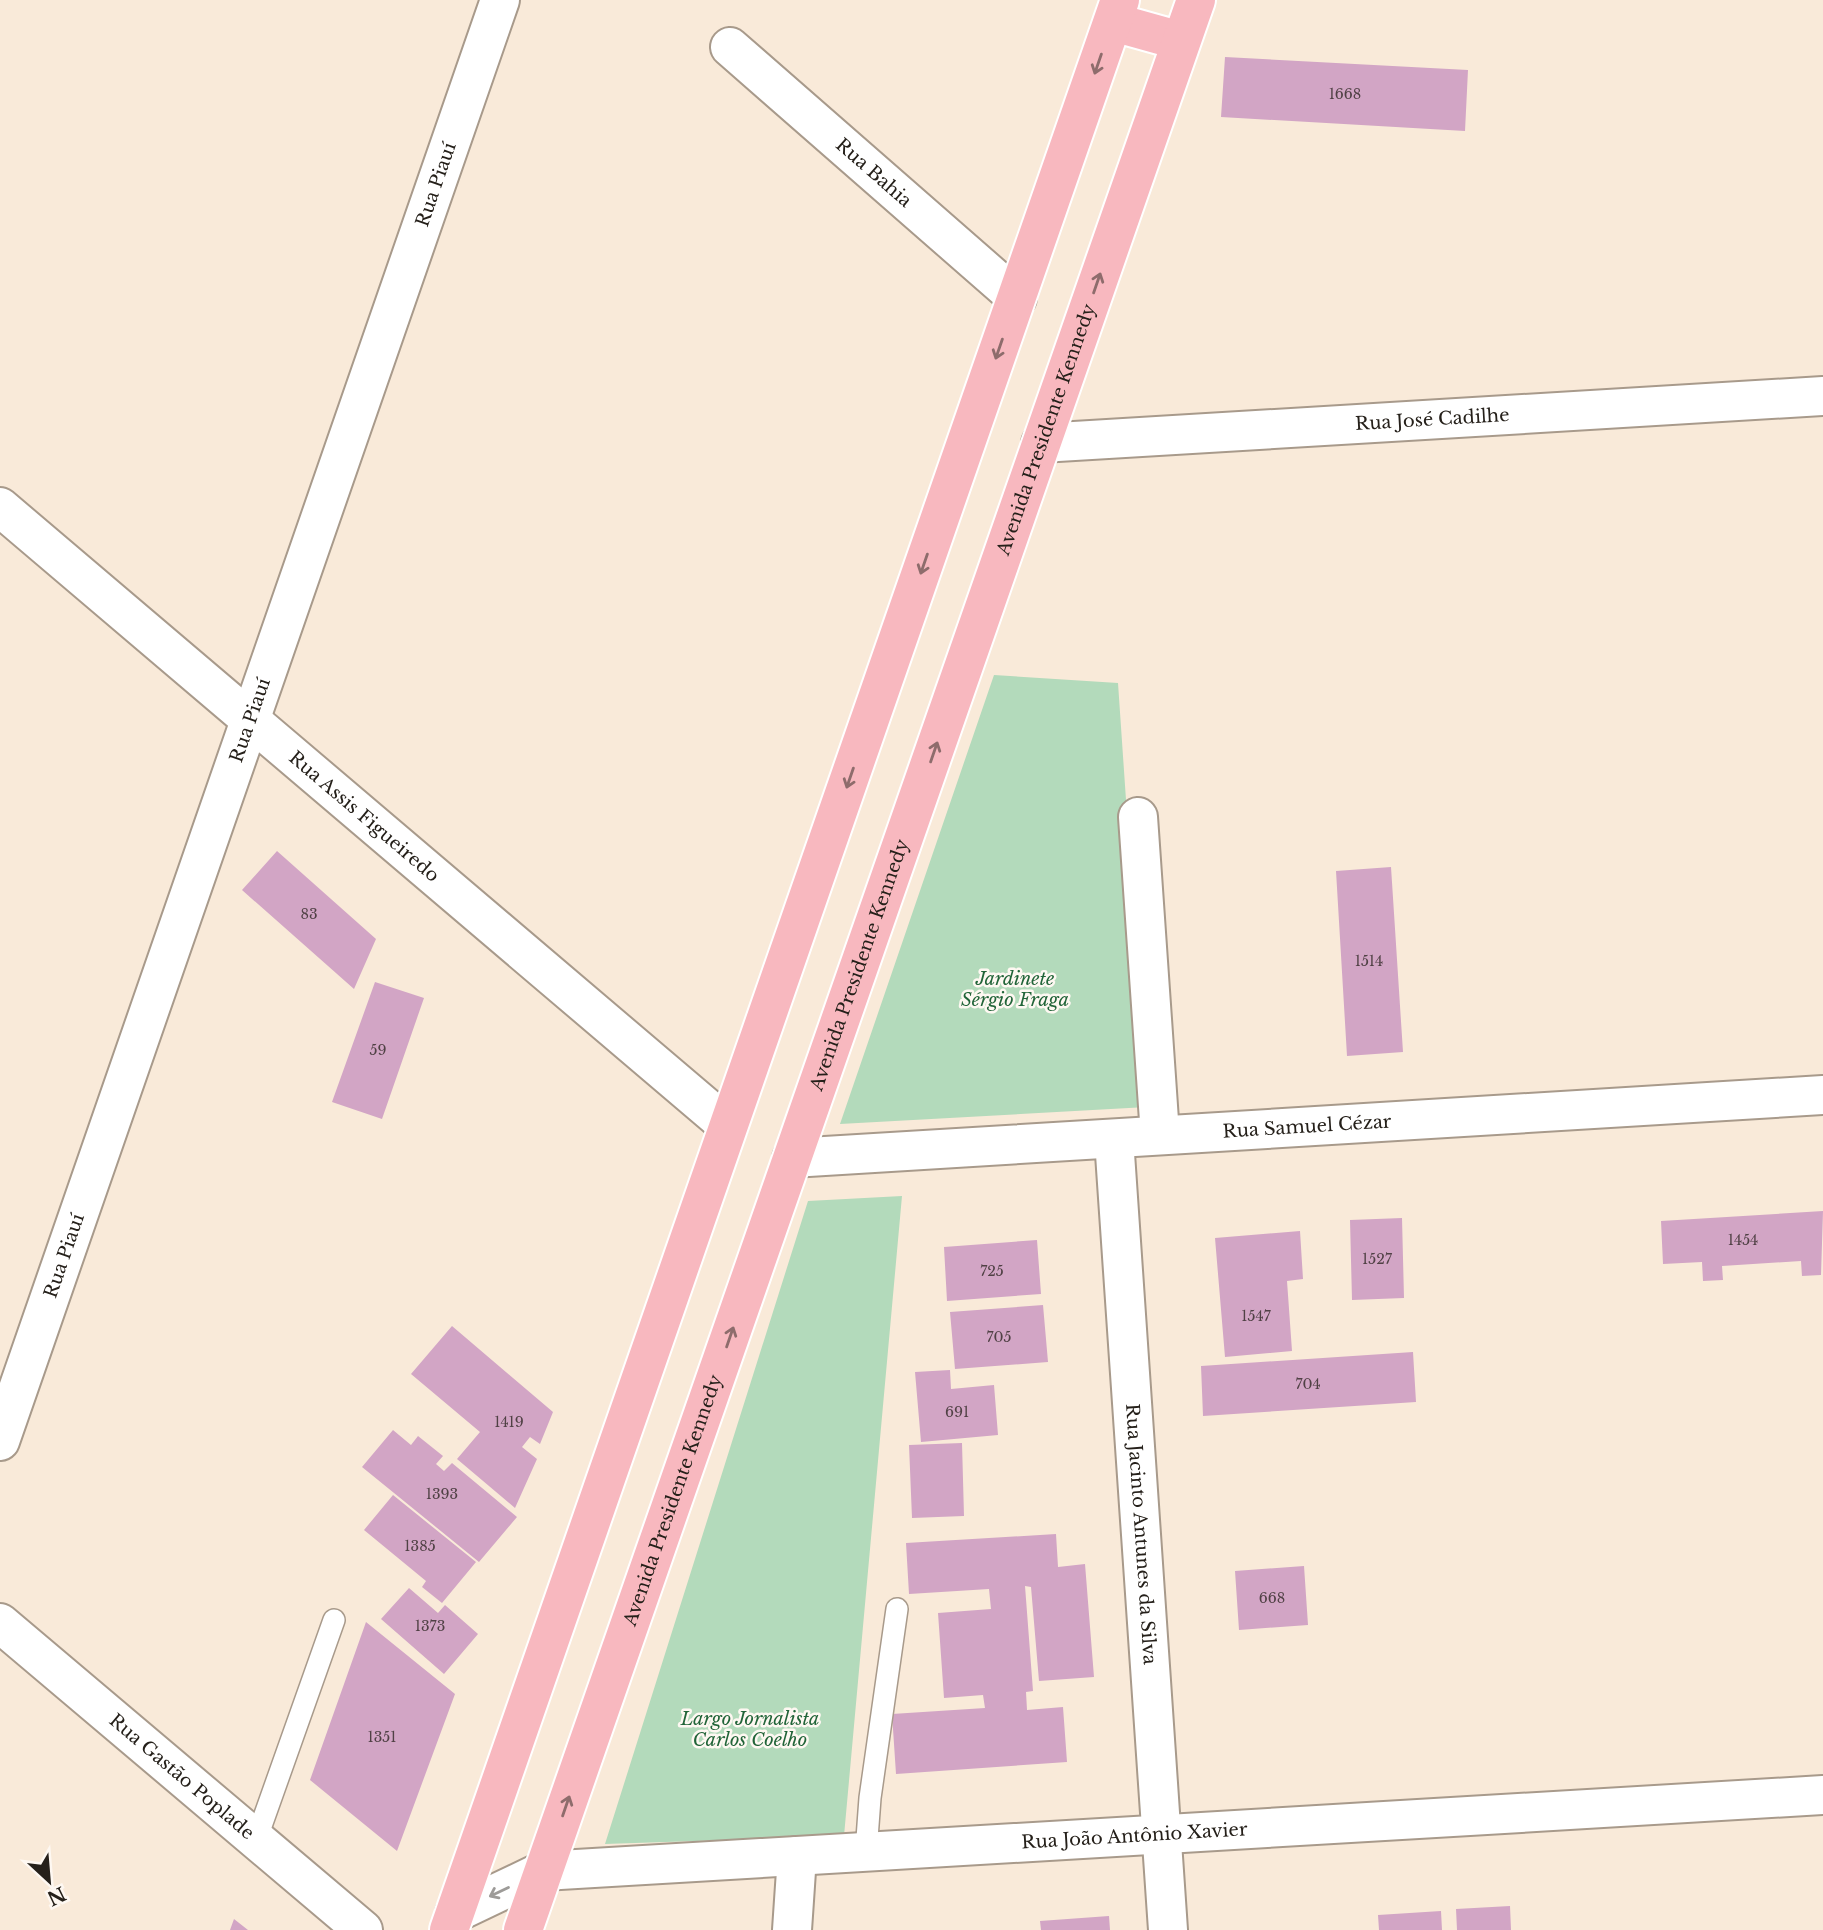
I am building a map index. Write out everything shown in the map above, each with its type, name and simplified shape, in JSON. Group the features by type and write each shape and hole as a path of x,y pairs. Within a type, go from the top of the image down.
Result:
{"main road":[{"name":"Avenida Presidente Kennedy","path":"523,1930 1196,0"},
{"path":"452,1922 1116,11 1181,41"}],"street":[{"name":"Rua Piauí","path":"0,1441 500,0"},
{"name":"Rua Bahia","path":"730,47 1017,298"},
{"name":"Rua José Cadilhe","path":"1041,443 1823,396"},
{"name":"Rua Assis Figueiredo","path":"0,507 728,1126"},
{"path":"1138,817 1160,1135"},
{"name":"Rua Samuel Cézar","path":"792,1158 1823,1095"},
{"name":"Rua Jacinto Antunes da Silva","path":"1114,1139 1168,1930"},
{"name":"Rua Gastão Poplade","path":"0,1623 363,1930"},
{"name":"Rua João Antônio Xavier","path":"452,1922 543,1871 1823,1795"},
{"path":"792,1930 797,1856"}],"lane":[{"path":"866,1852 870,1798 897,1609"},
{"path":"256,1840 334,1620"}],"green space":[{"name":"Jardinete Sérgio Fraga","path":"994,675 1118,683 1147,1107 840,1124"},
{"name":"Largo Jornalista Carlos Coelho","path":"902,1196 844,1836 605,1844 808,1201"}],"building":[{"path":"1225,57 1468,70 1465,131 1221,117"},
{"path":"277,851 376,939 354,989 242,890"},
{"path":"1391,867 1403,1052 1347,1056 1336,871"},
{"path":"375,982 424,998 382,1119 332,1102"},
{"path":"1823,1211 1821,1275 1802,1276 1801,1261 1722,1266 1723,1280 1703,1281 1702,1262 1663,1264 1661,1221"},
{"path":"1402,1218 1404,1298 1352,1300 1350,1220"},
{"path":"1300,1231 1303,1279 1287,1281 1292,1351 1225,1357 1215,1238"},
{"path":"1037,1240 1041,1294 947,1301 944,1247"},
{"path":"1043,1305 1048,1362 955,1369 950,1312"},
{"path":"452,1326 553,1412 540,1444 530,1437 522,1447 537,1459 515,1508 457,1459 480,1432 411,1374"},
{"path":"1413,1352 1416,1402 1203,1416 1201,1366"},
{"path":"950,1370 951,1389 994,1385 998,1435 921,1442 915,1372"},
{"path":"393,1430 411,1445 418,1436 443,1456 436,1464 444,1471 452,1463 517,1517 479,1562 362,1467"},
{"path":"962,1443 964,1516 912,1518 909,1445"},
{"path":"393,1495 476,1562 442,1603 422,1587 426,1581 364,1530"},
{"path":"1056,1534 1058,1567 1085,1564 1094,1677 1039,1681 1031,1587 1025,1586 1033,1691 1026,1692 1027,1710 1063,1707 1067,1762 896,1774 892,1714 985,1708 983,1695 944,1698 938,1613 991,1609 989,1589 909,1594 906,1543"},
{"path":"1304,1566 1308,1625 1239,1630 1235,1571"},
{"path":"409,1588 438,1613 445,1605 478,1634 444,1674 381,1619"},
{"path":"366,1622 455,1694 397,1851 310,1780"},
{"path":"1510,1906 1511,1930 1457,1930 1456,1909"},
{"path":"1441,1911 1442,1930 1379,1930 1378,1915"},
{"path":"1109,1916 1110,1930 1041,1930 1040,1921"},
{"path":"234,1919 248,1930 230,1930"}]}
